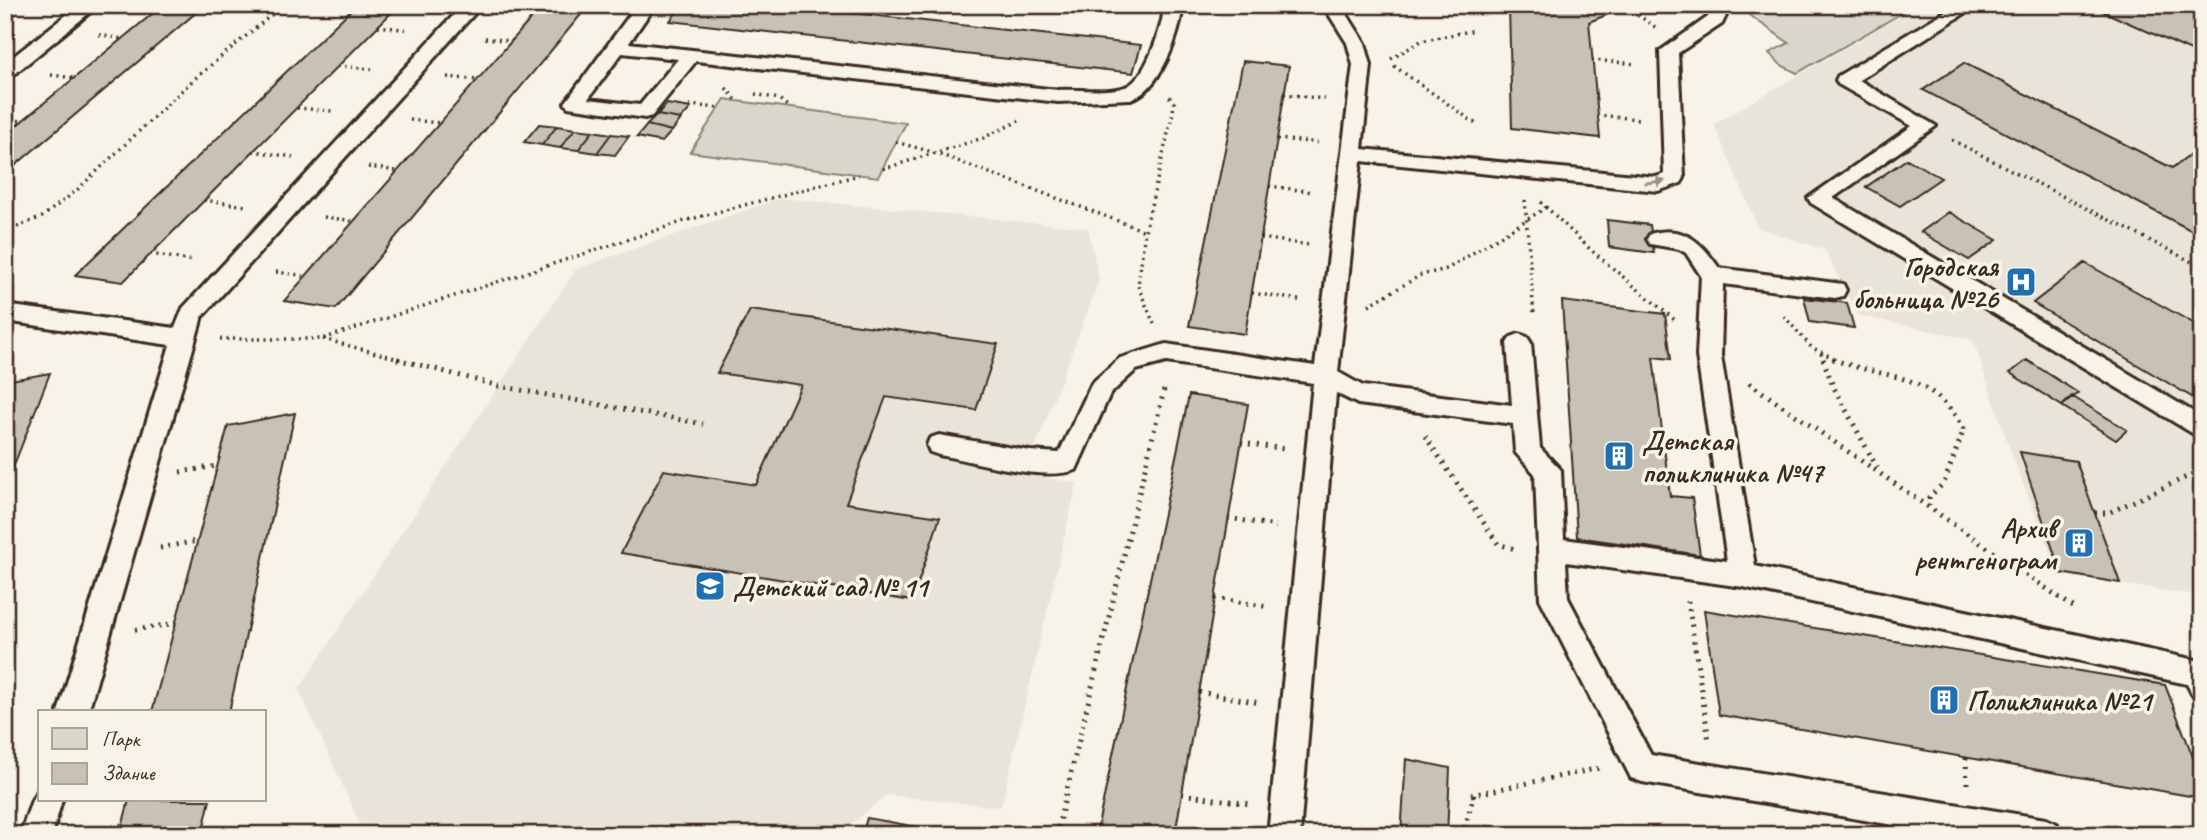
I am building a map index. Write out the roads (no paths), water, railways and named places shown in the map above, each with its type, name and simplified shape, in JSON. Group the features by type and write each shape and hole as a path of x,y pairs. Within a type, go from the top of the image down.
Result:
{"lane":[{"path":"5,72 90,5"},
{"path":"75,710 191,314 473,5"},
{"path":"646,5 575,103 645,112 691,55"},
{"path":"617,47 1058,96 1131,93 1146,81 1173,23 1173,5"},
{"path":"1285,822 1317,454 1362,65 1356,43 1332,5"},
{"path":"1352,150 1588,179 1658,184 1674,178 1669,51 1716,20 1721,5"},
{"path":"1969,5 1845,80 1926,126 1818,198 2202,429"},
{"path":"1658,239 1684,242 1694,248 1712,275 1709,356 1743,575"},
{"path":"1712,275 1835,290"},
{"path":"5,313 184,338"},
{"path":"1518,343 1528,452 1548,470 1554,599 1642,768 1968,829 2046,835"},
{"path":"939,445 1030,461 1067,463 1100,389 1128,364 1170,354 1326,376 1358,395 1524,416"},
{"path":"1553,555 1683,566 1743,575 2196,673 2202,685"},
{"path":"36,835 46,802"}],"place":[{"name":"Городская больница №26","path":"2021,282"},
{"name":"Детская поликлиника №47","path":"1619,456"},
{"name":"Архив рентгенограм","path":"2079,543"},
{"name":"Детский сад № 11","path":"710,586"},
{"name":"Поликлиника №21","path":"1944,700"}]}
